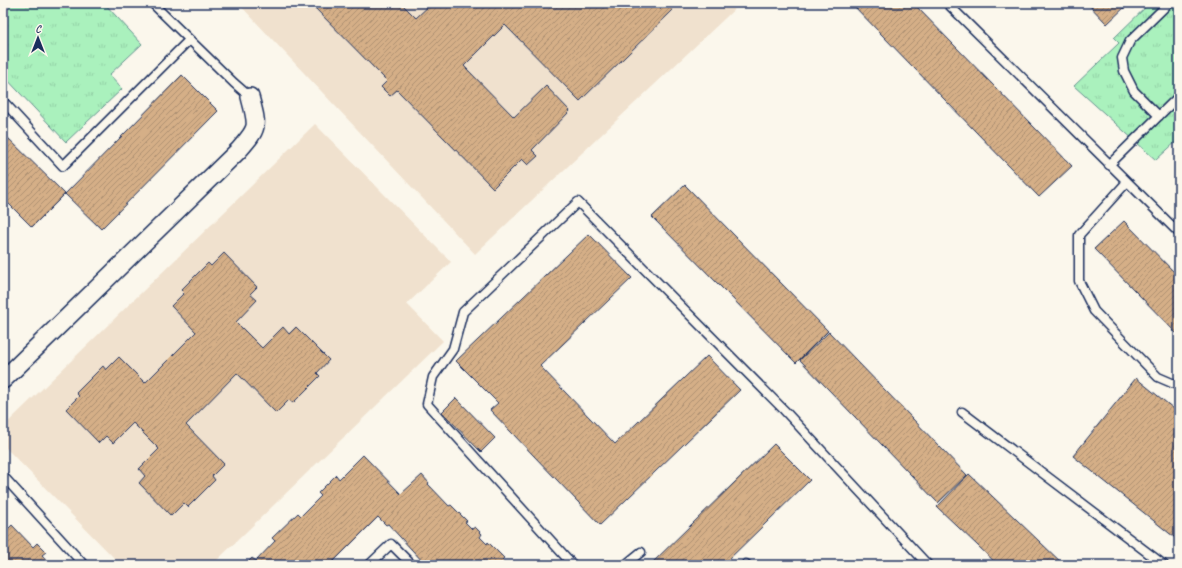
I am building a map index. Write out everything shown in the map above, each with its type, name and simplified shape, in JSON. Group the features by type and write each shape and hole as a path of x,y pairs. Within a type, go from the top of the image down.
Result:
{"street":[{"path":"3,380 239,150 253,134 256,121 250,98"}],"lane":[{"path":"152,3 250,98"},
{"path":"947,3 1179,233"},
{"path":"1159,116 1134,91 1124,71 1122,58 1130,41 1169,3"},
{"path":"3,101 63,166 189,40"},
{"path":"1109,165 1179,96"},
{"path":"1127,182 1079,235 1078,281 1094,311 1152,372 1158,377 1179,386"},
{"path":"573,565 427,404 433,377 453,349 463,312 578,202 784,410 928,565"},
{"path":"962,412 1164,565"},
{"path":"3,476 84,565"},
{"path":"369,565 391,544 412,565"},
{"path":"625,565 640,552"}],"shaded area":[{"path":"238,3 741,3 475,254"},
{"path":"315,124 451,262 407,304 443,341 212,565 121,565 3,445 3,427"}],"green space":[{"path":"3,3 104,3 142,44 109,75 122,89 66,142 3,75"},
{"path":"1150,3 1179,3 1179,139 1156,160 1074,86 1119,43 1114,38"}],"building":[{"path":"310,3 401,3 416,18 432,3 666,3 673,10 580,101 505,25 464,66 514,117 546,86 570,111 532,150 538,156 528,165 522,159 493,188 397,90 390,96 381,87 387,81"},
{"path":"851,3 913,3 1072,166 1039,197"},
{"path":"1087,3 1126,3 1127,5 1107,24"},
{"path":"182,75 218,111 101,229 65,194"},
{"path":"3,133 65,194 32,227 3,198"},
{"path":"685,185 828,331 796,363 652,217"},
{"path":"1124,221 1179,277 1179,336 1094,249"},
{"path":"589,234 632,278 540,366 615,444 707,356 740,390 600,525 490,410 498,403 456,361"},
{"path":"224,253 257,287 250,294 257,300 236,322 262,348 283,327 289,334 296,327 329,360 317,373 320,376 293,403 289,400 276,413 237,373 186,425 224,464 212,476 215,480 188,507 184,503 171,516 139,483 145,476 139,469 159,449 133,423 113,443 106,436 99,443 66,409 79,396 76,393 103,366 106,370 119,357 145,383 196,332 171,306 184,293 181,290 208,263 211,266"},
{"path":"829,332 967,475 938,503 800,360"},
{"path":"1136,378 1179,413 1179,541 1073,456"},
{"path":"456,398 495,438 481,452 442,412"},
{"path":"774,444 810,480 723,565 650,565"},
{"path":"363,455 401,494 422,475 429,483 428,484 449,506 451,505 467,521 465,522 472,529 475,527 482,534 480,537 487,544 488,542 504,558 502,560 507,565 429,565 425,562 424,563 388,524 386,525 378,517 330,565 245,565 252,558 256,561 275,541 272,538 298,513 301,516 321,496 318,493 336,475 339,479"},
{"path":"969,474 1064,565 998,565 937,507"},
{"path":"12,525 33,547 37,543 46,552 42,555 51,565 3,565 3,534"}]}
